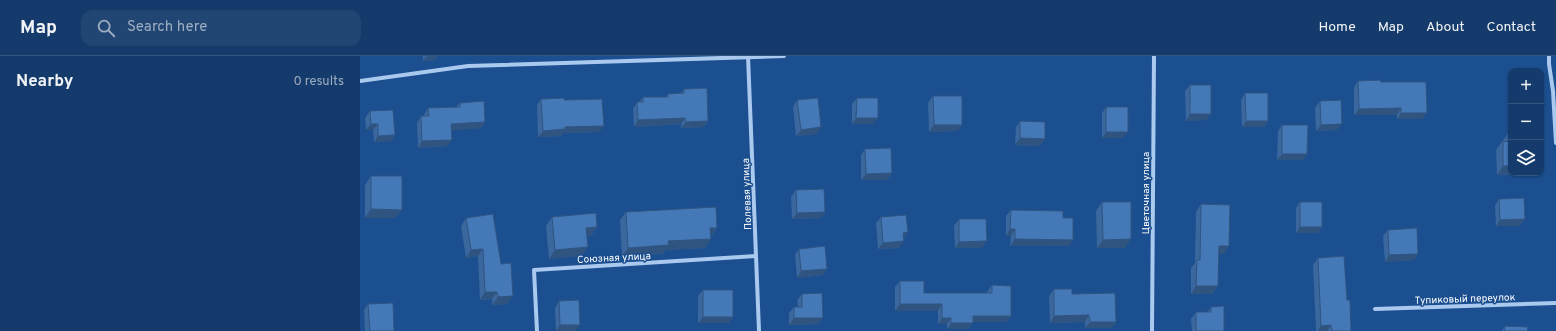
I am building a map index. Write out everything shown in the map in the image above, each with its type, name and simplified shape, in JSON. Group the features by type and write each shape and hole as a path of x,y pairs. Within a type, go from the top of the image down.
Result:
{"street":[{"name":"Полевая улица","path":"748,56 759,331"},
{"path":"360,81 468,66 784,56"},
{"name":"Цветочная улица","path":"1152,331 1154,56"},
{"path":"1549,56 1549,64 1555,92 1556,143"},
{"name":"Союзная улица","path":"537,331 534,270 756,256"},
{"name":"Тупиковый переулок","path":"1375,309 1556,303"}],"building":[{"path":"1380,80 1381,82 1426,82 1427,113 1401,113 1401,108 1359,109 1358,81"},
{"path":"1190,85 1211,85 1211,114 1190,114"},
{"path":"707,88 708,121 686,122 685,118 638,120 637,102 643,102 643,97 668,97 668,94 684,93 684,89"},
{"path":"1245,93 1268,93 1268,121 1246,121"},
{"path":"933,96 962,96 962,125 934,125"},
{"path":"564,98 564,100 602,99 604,126 565,127 565,129 543,131 541,99"},
{"path":"818,98 821,127 801,130 797,100"},
{"path":"857,98 878,98 878,118 856,118"},
{"path":"1341,100 1342,124 1321,125 1320,101"},
{"path":"484,101 485,122 451,124 452,140 422,141 421,116 429,116 428,108 460,107 460,103"},
{"path":"1106,107 1128,107 1128,132 1106,132"},
{"path":"393,110 395,135 378,136 378,124 371,124 370,111"},
{"path":"1020,121 1045,122 1045,139 1020,138"},
{"path":"1282,125 1308,125 1307,154 1282,154"},
{"path":"1508,141 1508,166 1503,166 1503,142"},
{"path":"891,148 892,173 866,174 865,149"},
{"path":"371,176 402,176 402,210 371,209"},
{"path":"824,189 825,212 797,213 796,190"},
{"path":"1524,198 1525,219 1500,220 1499,199"},
{"path":"1102,202 1131,202 1131,239 1103,240"},
{"path":"1300,202 1322,202 1322,227 1300,227"},
{"path":"1201,204 1230,205 1229,246 1219,246 1218,286 1196,286 1197,260 1200,260"},
{"path":"716,207 717,228 710,228 711,239 668,241 669,245 628,248 626,212"},
{"path":"1011,210 1063,211 1063,218 1073,218 1073,240 1015,239 1015,229 1010,229"},
{"path":"596,213 597,227 586,228 588,247 555,250 552,217"},
{"path":"493,214 501,264 511,263 513,296 498,297 497,292 485,292 483,249 471,250 466,218"},
{"path":"906,215 908,232 903,233 904,241 883,243 881,217"},
{"path":"959,219 986,219 987,241 959,242"},
{"path":"1417,228 1418,254 1389,255 1388,230"},
{"path":"825,246 827,269 801,271 799,249"},
{"path":"1344,256 1347,300 1350,300 1351,331 1332,331 1331,325 1321,326 1318,258"},
{"path":"900,281 924,281 924,293 992,293 992,285 1011,286 1011,316 973,316 973,323 951,323 951,318 942,318 942,304 900,304"},
{"path":"1054,289 1072,289 1072,294 1115,293 1116,322 1090,322 1089,315 1054,316"},
{"path":"703,290 733,290 733,317 703,317"},
{"path":"822,293 823,318 794,318 794,307 802,307 802,294"},
{"path":"579,300 580,325 560,325 559,301"},
{"path":"393,303 394,331 370,331 368,304"},
{"path":"1224,306 1224,331 1196,331 1196,312 1211,312 1211,307"},
{"path":"1505,326 1528,327 1527,331 1505,331"}]}
